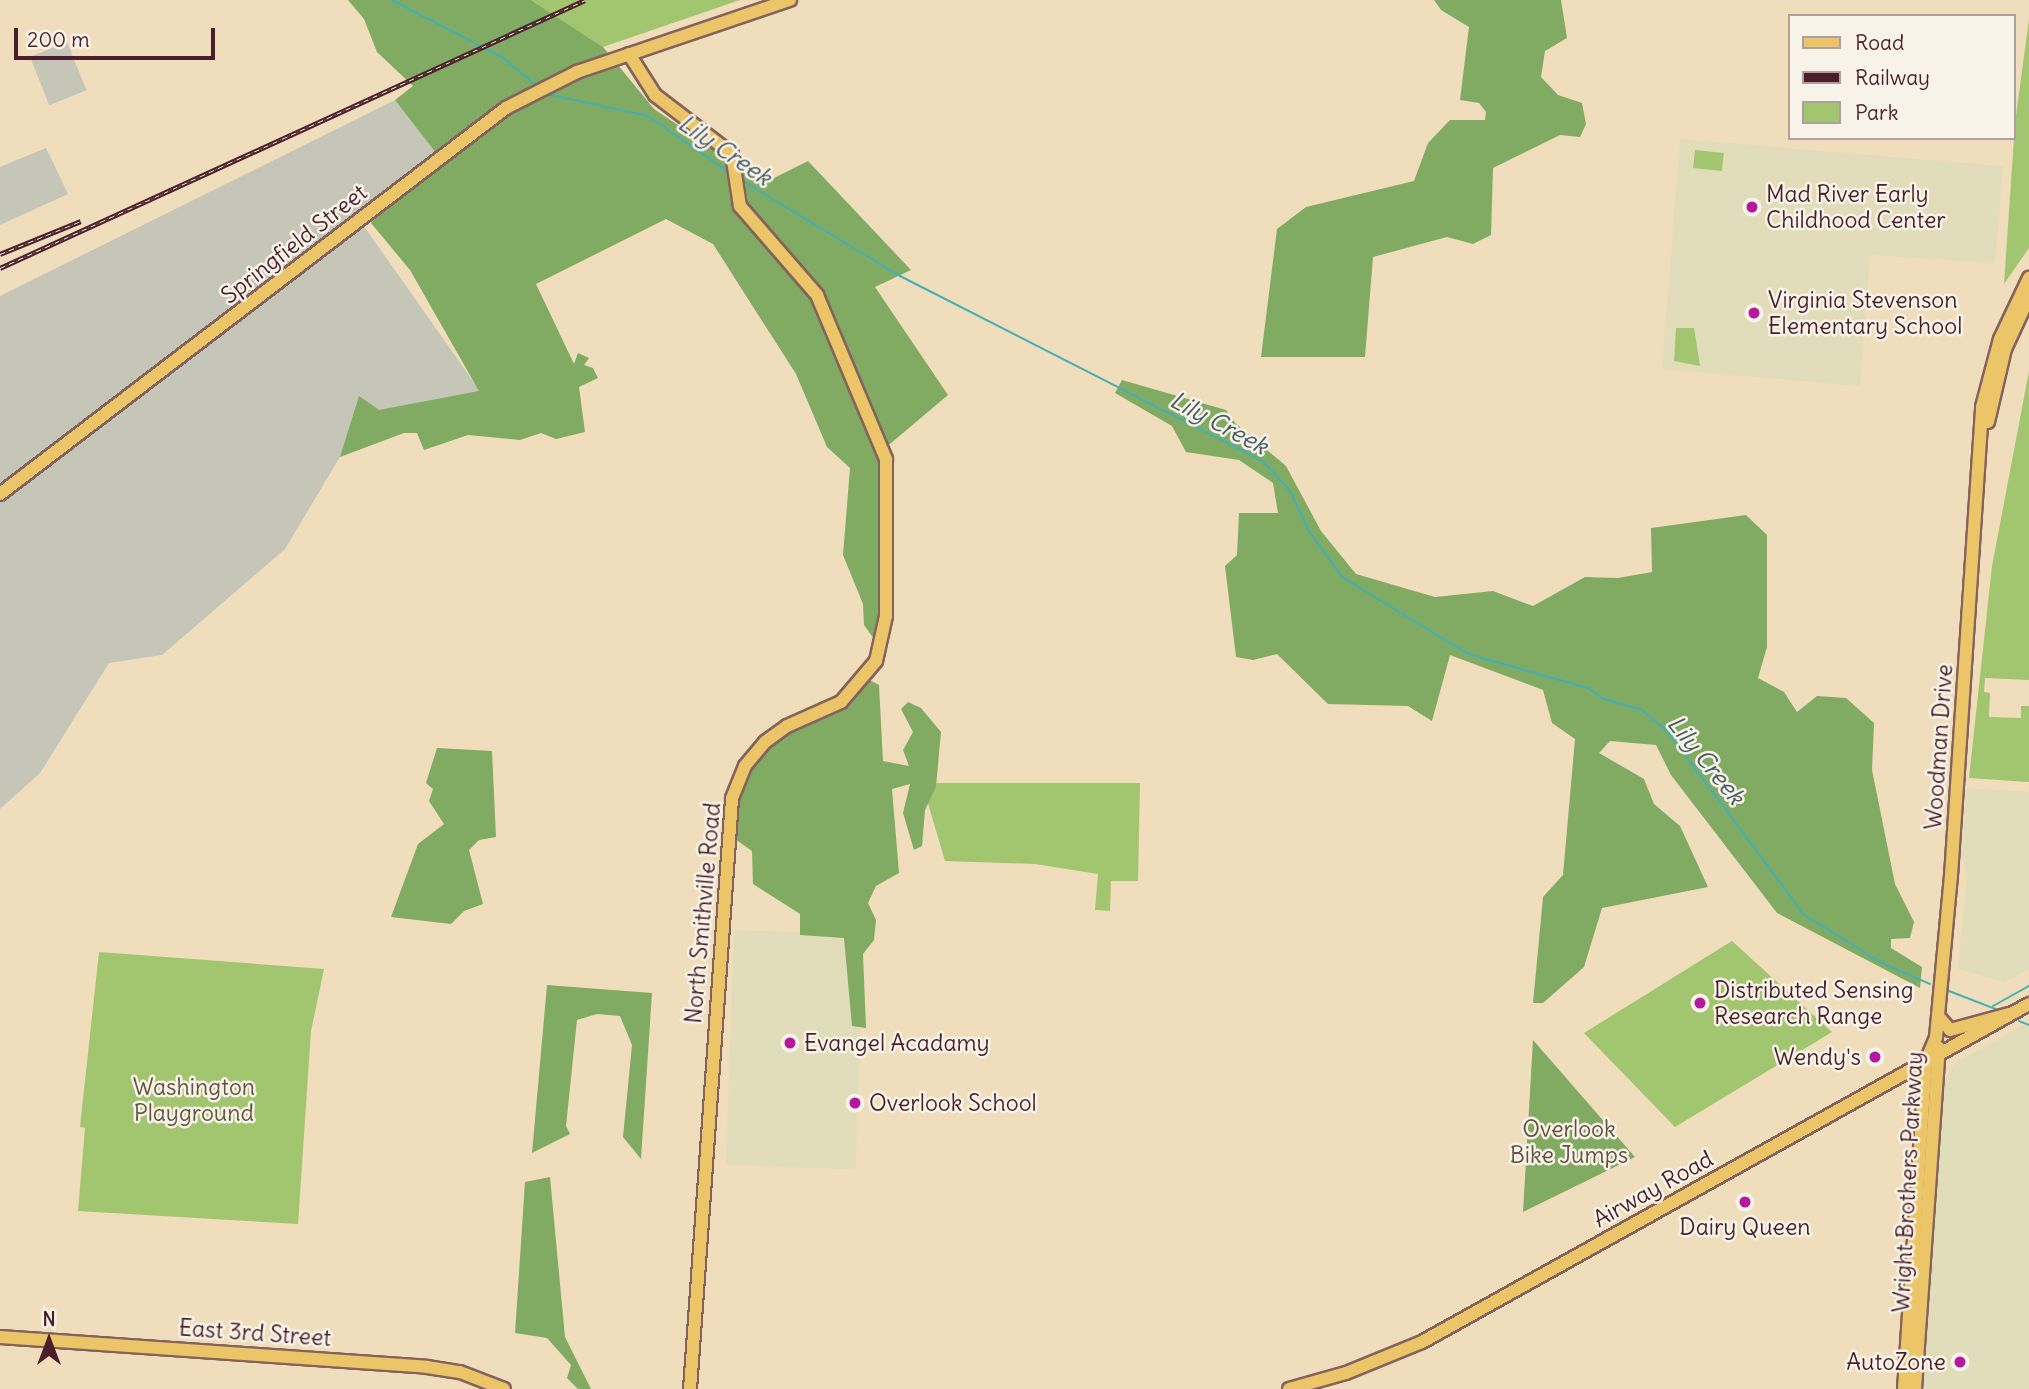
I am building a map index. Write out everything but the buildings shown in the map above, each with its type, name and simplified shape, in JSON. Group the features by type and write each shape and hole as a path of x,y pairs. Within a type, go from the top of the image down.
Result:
{"main road":[{"name":"Springfield Street","path":"0,494 308,263 467,136 524,97 553,82 629,54 790,0"},
{"name":"North Smithville Road","path":"629,54 655,95 727,149 736,164 740,206 817,295 884,449 886,616 880,650 863,680 841,702 787,726 765,743 745,766 732,799 690,1389"},
{"name":"Woodman Drive","path":"1936,1037 1982,407 1993,358 2029,278"},
{"name":"Woodman Drive","path":"1980,460 2006,349 2029,297"},
{"name":"Airway Road","path":"1289,1389 1346,1373 1422,1342 2029,1004"},
{"path":"1938,1016 1950,1030 1993,1014 2012,1013"},
{"name":"Wright Brothers Parkway","path":"1904,1389 1924,1091 1936,1037"},
{"name":"Wright Brothers Parkway","path":"1915,1389 1933,1143 1933,1058"},
{"path":"1885,1084 1913,1080 1924,1091"},
{"name":"East 3rd Street","path":"0,1337 427,1367 460,1372 504,1389"}],"shaded area":[{"path":"67,42 86,90 49,105 30,57"},
{"path":"395,100 436,153 356,215 480,391 356,430 285,549 162,655 109,663 40,773 0,809 0,296"},
{"path":"1680,139 2003,166 1995,263 1870,255 1860,386 1662,369"},
{"path":"46,148 68,194 0,225 0,167"},
{"path":"1967,788 2029,792 2029,969 2005,982 1958,969 1967,876 1962,857"},
{"name":"Evangel Acadamy","path":"734,930 864,935 856,1169 726,1165"},
{"path":"2029,1022 2029,1389 1923,1389 1945,1079 1955,1063"}],"green space":[{"path":"348,0 531,0 603,47 654,109 764,183 808,161 911,270 875,287 948,395 884,449 887,583 874,639 864,625 863,604 843,555 850,468 827,447 796,374 713,244 666,219 536,284 574,364 578,353 589,358 584,365 593,368 598,378 579,387 585,432 556,439 541,433 520,440 468,435 424,450 417,433 404,433 340,457 359,396 379,410 479,391 410,270 371,223 436,153 395,100 413,86 377,52 364,19"},
{"path":"531,0 740,0 603,47"},
{"path":"1434,0 1561,0 1567,38 1545,51 1541,77 1558,95 1582,103 1586,124 1580,137 1560,135 1493,168 1491,235 1473,244 1447,237 1373,257 1365,357 1261,357 1277,229 1306,207 1414,181 1428,143 1450,120 1485,120 1486,112 1479,103 1460,100 1469,27 1441,10"},
{"path":"2029,19 2029,248 2004,284 2015,140"},
{"path":"1695,150 1724,153 1722,171 1693,168"},
{"path":"1676,328 1694,328 1700,366 1674,361"},
{"path":"2029,371 2029,680 1985,678 1984,692 1990,693 1989,717 2021,718 2021,706 2029,706 2029,782 1969,778 1992,566"},
{"path":"1122,380 1226,410 1236,424 1286,466 1321,531 1356,574 1435,597 1493,591 1533,606 1585,577 1618,578 1652,572 1651,528 1746,515 1767,535 1767,647 1758,678 1784,692 1797,712 1817,696 1846,698 1874,723 1872,770 1895,884 1914,922 1910,938 1891,939 1891,948 1922,967 1920,988 1777,913 1671,775 1656,745 1610,741 1599,753 1644,779 1654,804 1680,826 1708,887 1602,908 1584,967 1543,1003 1533,1003 1543,897 1563,875 1575,739 1552,723 1543,690 1450,655 1432,721 1408,706 1328,704 1277,654 1253,660 1236,657 1225,566 1237,555 1239,513 1278,513 1273,483 1239,460 1186,452 1172,426 1115,393"},
{"path":"866,678 879,685 883,761 909,766 903,750 913,732 901,709 908,702 921,708 941,732 936,787 925,810 922,846 914,850 903,813 910,784 892,789 899,873 876,886 868,903 876,920 874,940 863,954 866,1028 852,1026 844,938 800,935 800,914 753,884 752,851 735,839 736,787 765,742 823,712"},
{"path":"437,748 492,751 496,837 479,840 469,850 483,904 464,911 451,924 391,917 418,844 444,824 429,801 433,789 426,783"},
{"path":"922,783 1140,783 1138,881 1111,881 1110,911 1095,910 1098,874 1035,864 945,861"},
{"path":"1732,941 1832,1032 1675,1127 1584,1033"},
{"name":"Washington Playground","path":"99,952 324,969 311,1031 298,1224 78,1211 85,1128 80,1127"},
{"path":"547,985 652,993 641,1159 623,1137 632,1045 620,1016 597,1014 577,1020 566,1126 570,1134 532,1153"},
{"name":"Overlook Bike Jumps","path":"1533,1040 1635,1157 1523,1212"},
{"path":"550,1177 565,1337 591,1389 578,1389 567,1378 571,1365 547,1338 515,1333 525,1182"}],"waterway":[{"name":"Lily Creek","path":"392,0 502,57 537,86"},
{"name":"Lily Creek","path":"547,94 648,116 730,173"},
{"name":"Lily Creek","path":"741,180 900,276 1263,461 1290,491 1309,531 1342,577 1468,654 1588,688 1604,699 1642,710 1669,733 1804,915 1884,964 1930,984"},
{"path":"1993,1006 2029,986"},
{"name":"Lily Creek","path":"1949,991 1998,1010"},
{"name":"Lily Creek","path":"2019,1021 2029,1025"}],"railway":[{"path":"0,268 585,0"},
{"path":"0,254 81,221"}],"place":[{"name":"Mad River Early Childhood Center","path":"1752,207"},
{"name":"Virginia Stevenson Elementary School","path":"1754,313"},
{"name":"Distributed Sensing Research Range","path":"1700,1003"},
{"name":"Evangel Acadamy","path":"790,1043"},
{"name":"Wendy's","path":"1875,1057"},
{"name":"Overlook School","path":"855,1103"},
{"name":"Dairy Queen","path":"1745,1202"},
{"name":"AutoZone","path":"1960,1362"}]}
